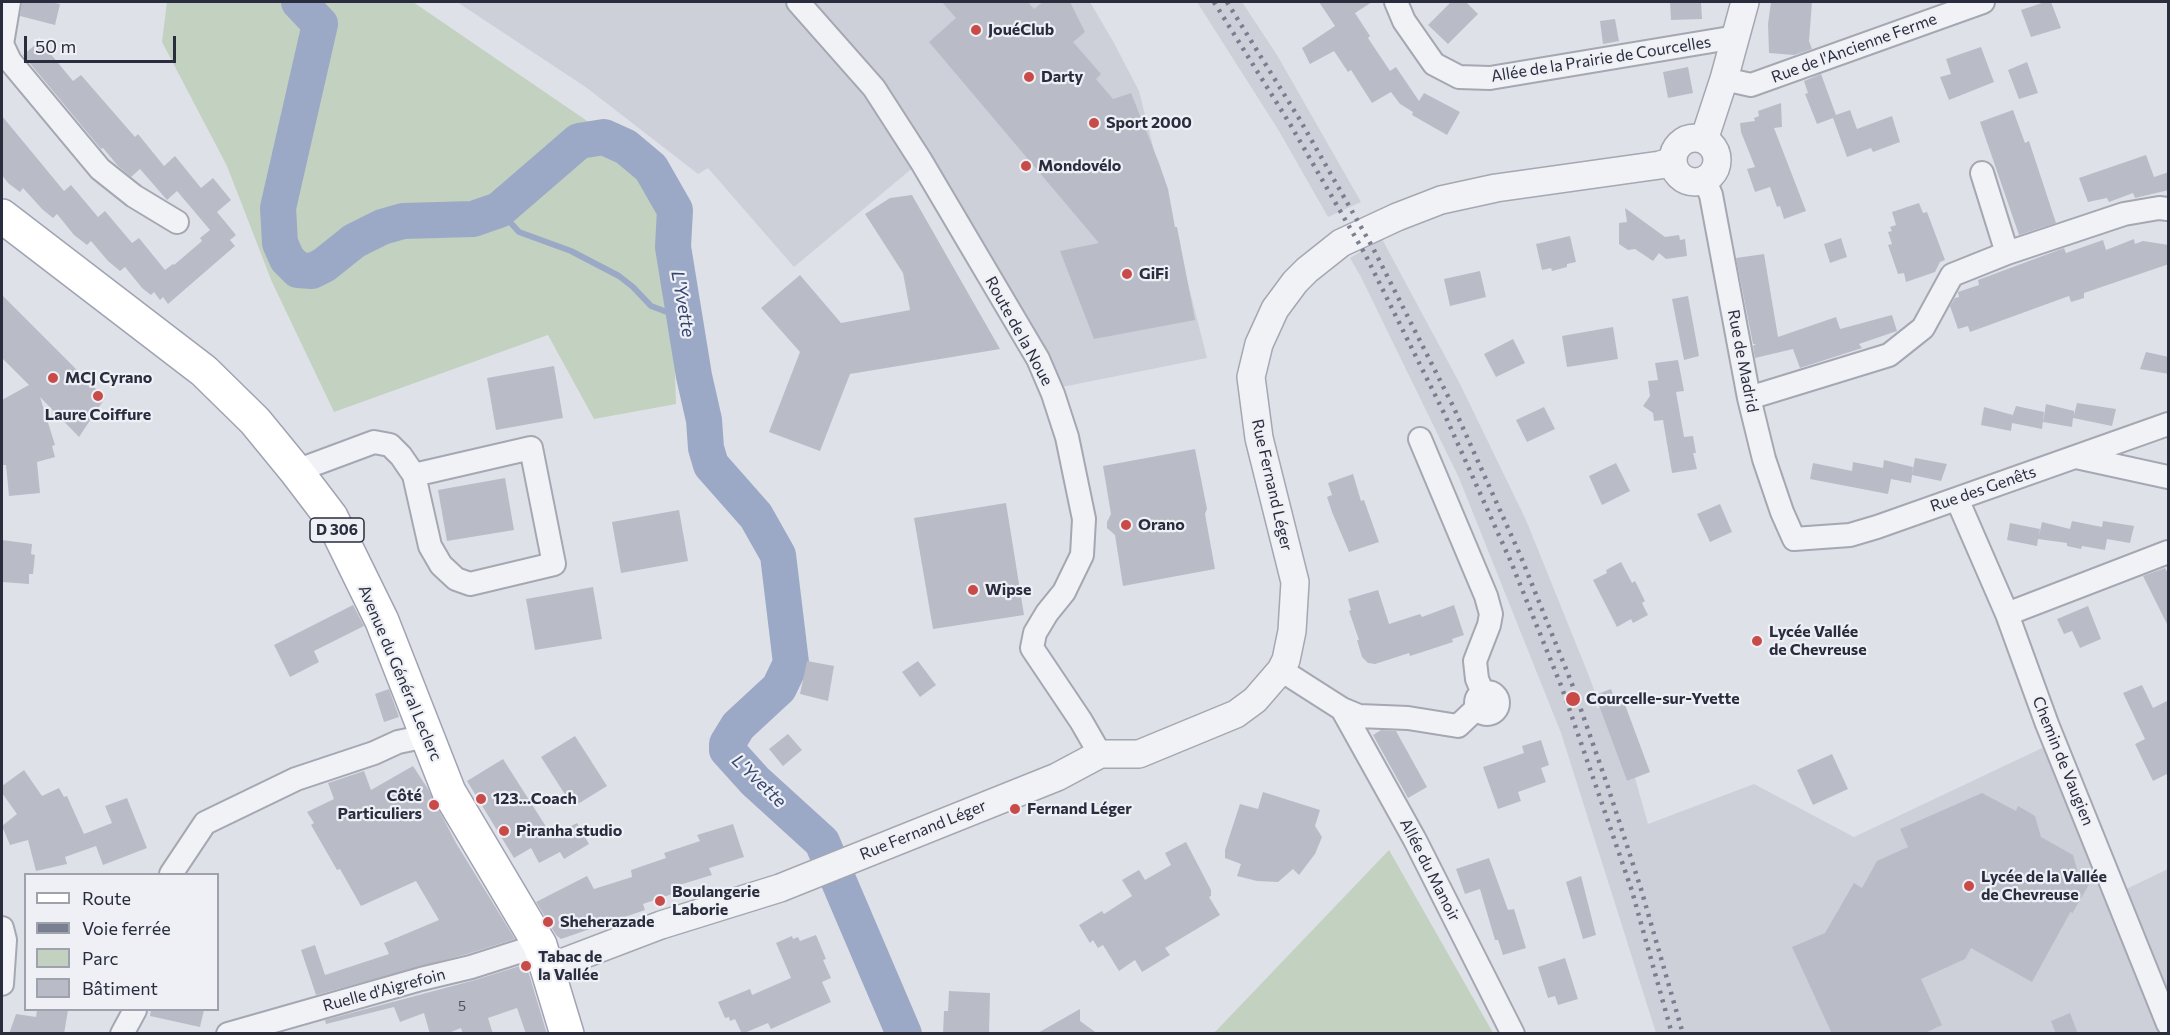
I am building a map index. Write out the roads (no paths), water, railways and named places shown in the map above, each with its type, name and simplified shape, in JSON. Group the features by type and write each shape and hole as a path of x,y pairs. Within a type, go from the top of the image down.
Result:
{"main road":[{"name":"Avenue du Général Leclerc","path":"2,216 204,371 255,421 331,517 382,621 449,792 544,957 567,1034"}],"street":[{"path":"9,2 2,44 10,62 100,169 134,196 177,222"},
{"name":"Route de la Noue","path":"798,2 874,88 921,161 1038,359 1053,394 1067,437 1084,519 1082,555 1064,592 1035,633 1032,648 1100,754"},
{"name":"Allée de la Prairie de Courcelles","path":"1396,2 1404,21 1434,64 1459,77 1490,78 1736,37"},
{"path":"1704,140 1745,2"},
{"name":"Rue de l'Ancienne Ferme","path":"1724,79 1751,85 1983,2"},
{"path":"1691,138 1704,140 1714,150 1716,163 1714,170 1704,179 1690,181 1674,168 1675,150 1691,138"},
{"name":"Rue Fernand Léger","path":"544,957 661,925 780,888 1057,777 1100,754 1139,754 1236,714 1256,700 1281,670 1293,632 1295,582 1259,438 1251,377 1259,344 1275,309 1295,282 1341,243 1441,200 1497,188 1660,165 1673,161"},
{"path":"1982,173 2007,253"},
{"name":"Rue de Madrid","path":"1704,179 1711,195 1749,398 1764,459 1794,539"},
{"path":"1749,398 1889,355 1923,328 1952,275 2007,253 2124,214 2158,208 2169,209"},
{"name":"Rue des Genêts","path":"1794,539 1850,535 2169,424"},
{"path":"1281,670 1342,710 1359,716 1407,718 1458,726 1480,700 1475,661 1491,614 1486,596 1420,439"},
{"path":"296,471 374,442 390,445 414,475 430,546 441,566 456,579 470,584 554,564 531,448 414,475"},
{"path":"2076,457 2169,477"},
{"name":"Chemin de Vaugien","path":"1957,499 2007,614 2047,724 2169,1024"},
{"path":"2007,614 2169,552"},
{"name":"Allée du Manoir","path":"1342,710 1415,840 1513,1034"},
{"path":"172,873 205,823 296,779 374,753 398,742 427,736"},
{"path":"2,928 5,940 2,984"},
{"name":"Ruelle d'Aigrefoin","path":"228,1034 421,979 471,967 544,957"},
{"path":"122,1034 134,1011"}],"waterway":[{"name":"L'Yvette","path":"299,2 320,24 278,208 280,243 287,259 298,270 312,271 324,265 354,241 382,227 403,221 473,219 499,210 579,141 604,137 626,147 651,168 675,210 673,247 694,376 704,420 706,448 711,465 756,516 778,555 791,663 779,688 738,726 727,744 727,750 755,781 822,842 904,1034"},
{"path":"499,210 519,232 571,251 619,276 651,306 667,312 683,311"}],"railway":[{"path":"1214,2 1290,124 1365,254 1444,413 1511,562 1562,688 1632,891 1672,1034"},
{"path":"1227,2 1300,120 1373,248 1454,408 1521,557 1572,684 1608,787 1641,889 1683,1034"}],"place":[{"name":"JouéClub","path":"976,30"},
{"name":"Darty","path":"1029,77"},
{"name":"Sport 2000","path":"1094,123"},
{"name":"Mondovélo","path":"1026,166"},
{"name":"GiFi","path":"1127,274"},
{"name":"MCJ Cyrano","path":"53,378"},
{"name":"Laure Coiffure","path":"98,396"},
{"name":"Orano","path":"1126,525"},
{"name":"Wipse","path":"973,590"},
{"name":"Lycée Vallée de Chevreuse","path":"1757,641"},
{"name":"Courcelle-sur-Yvette","path":"1573,699"},
{"name":"123...Coach","path":"481,799"},
{"name":"Côté Particuliers","path":"434,805"},
{"name":"Fernand Léger","path":"1015,809"},
{"name":"Piranha studio","path":"504,831"},
{"name":"Lycée de la Vallée de Chevreuse","path":"1969,886"},
{"name":"Boulangerie Laborie","path":"660,901"},
{"name":"Sheherazade","path":"548,922"},
{"name":"Tabac de la Vallée","path":"526,966"}]}
